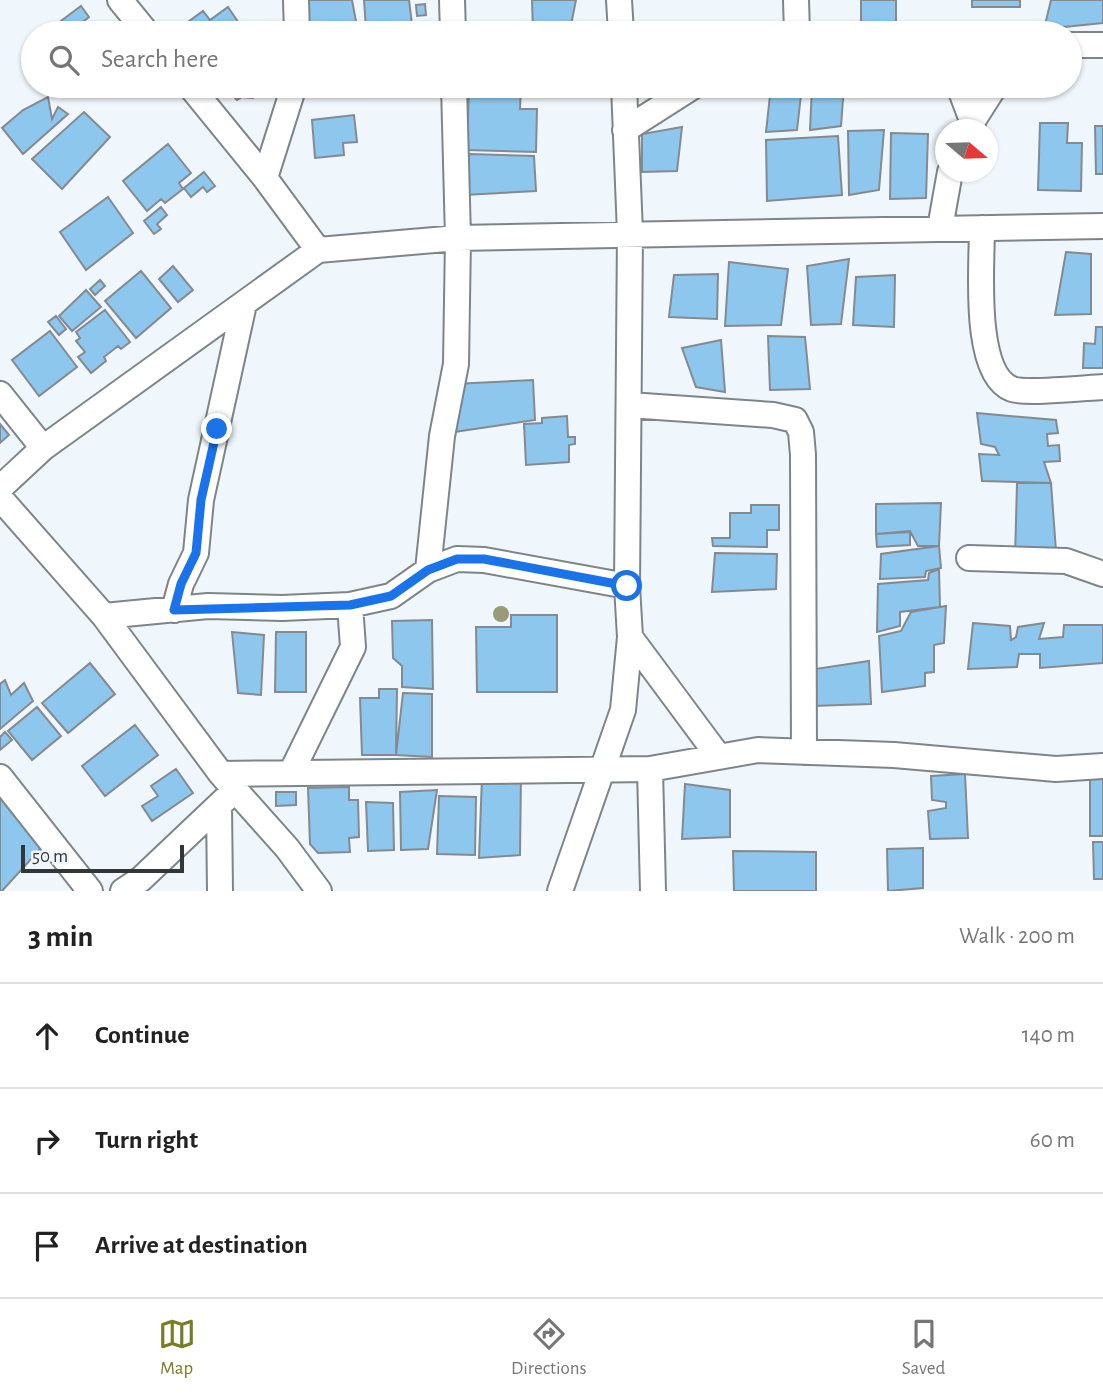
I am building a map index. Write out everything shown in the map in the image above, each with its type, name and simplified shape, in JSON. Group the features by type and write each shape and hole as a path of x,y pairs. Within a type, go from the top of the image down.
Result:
{"street":[{"path":"120,0 137,21"},
{"path":"296,0 297,21"},
{"path":"452,0 453,21"},
{"path":"620,0 621,21"},
{"path":"796,0 797,21"},
{"path":"1082,45 1103,45"},
{"path":"200,98 265,178 318,250"},
{"path":"265,178 290,98"},
{"path":"428,570 442,436 456,364 458,238 454,98"},
{"path":"560,891 623,710 630,637 627,586 630,233 624,98"},
{"path":"625,130 675,98"},
{"path":"962,98 968,119"},
{"path":"974,119 988,98"},
{"path":"940,228 948,182"},
{"path":"0,488 43,449 318,250 458,238 1103,226"},
{"path":"982,228 983,341 999,380 1014,390 1103,387"},
{"path":"174,610 181,584 196,553 201,500 244,304"},
{"path":"0,394 43,449"},
{"path":"629,405 773,415 795,420 800,432 803,455 804,752"},
{"path":"0,498 104,616 225,790 287,848 319,891"},
{"path":"969,558 1066,561 1103,573"},
{"path":"104,616 174,610 350,605 391,596 428,570 457,559 484,559 627,586"},
{"path":"291,773 353,647 350,605"},
{"path":"630,637 719,757"},
{"path":"123,891 141,879 225,790 291,773 650,769 758,750 894,755 1056,769 1103,766"},
{"path":"650,769 653,891"},
{"path":"0,776 90,891"},
{"path":"220,891 225,790"}],"building":[{"path":"302,0 352,0 356,21 304,21"},
{"path":"364,0 409,0 412,21 366,21"},
{"path":"532,0 576,0 572,21 533,21"},
{"path":"861,0 896,0 896,21 861,21"},
{"path":"972,0 1020,0 1020,7 972,7"},
{"path":"1051,0 1103,0 1103,23 1082,25 1082,21 1046,21"},
{"path":"425,4 426,15 417,16 416,5"},
{"path":"81,6 89,17 84,21 61,21"},
{"path":"228,7 238,21 189,21 203,11 210,20"},
{"path":"48,98 52,119 58,107 68,114 23,154 2,128 23,110"},
{"path":"469,98 520,98 520,109 537,109 536,152 467,150"},
{"path":"770,98 801,98 797,130 766,132"},
{"path":"811,98 843,98 841,126 810,130"},
{"path":"84,112 110,137 62,189 32,159"},
{"path":"354,115 357,142 343,143 344,155 315,158 312,120"},
{"path":"1040,123 1068,123 1067,143 1082,143 1081,191 1038,190"},
{"path":"1095,126 1103,126 1103,174 1096,174"},
{"path":"682,127 677,171 642,172 642,134"},
{"path":"884,130 879,190 849,195 848,131"},
{"path":"891,133 928,134 926,198 890,199"},
{"path":"838,136 842,195 767,201 766,140"},
{"path":"168,144 191,173 179,183 183,189 165,203 161,199 147,211 123,181"},
{"path":"469,154 534,156 536,191 465,195"},
{"path":"204,172 215,186 207,192 203,187 191,197 184,188"},
{"path":"108,197 133,233 86,270 60,232"},
{"path":"161,207 167,215 157,224 161,229 154,234 144,221"},
{"path":"1066,252 1091,254 1091,314 1055,315"},
{"path":"849,259 841,324 811,325 807,266"},
{"path":"729,262 788,269 781,325 725,326"},
{"path":"173,266 193,290 178,302 159,279"},
{"path":"141,271 171,308 136,338 105,301"},
{"path":"718,274 717,319 669,317 674,275"},
{"path":"895,275 894,327 853,325 856,277"},
{"path":"100,280 105,286 95,295 90,289"},
{"path":"86,290 101,307 72,331 59,316"},
{"path":"105,310 130,342 121,349 118,346 104,357 106,361 91,373 78,357 85,352 76,341 80,338 76,332"},
{"path":"56,316 66,329 59,335 48,322"},
{"path":"1096,327 1103,327 1103,368 1083,368 1084,343 1095,344"},
{"path":"50,331 77,367 39,396 12,360"},
{"path":"768,336 805,337 810,389 770,390"},
{"path":"721,340 725,392 696,387 682,348"},
{"path":"533,380 535,420 454,432 453,384"},
{"path":"977,413 1056,420 1058,433 1047,434 1048,446 1059,445 1060,461 1044,462 1051,483 982,481 979,454 999,455 995,447 981,444"},
{"path":"567,416 568,437 575,437 575,444 569,445 569,462 526,465 524,424 542,423 542,418"},
{"path":"0,424 9,435 0,443"},
{"path":"1017,483 1051,483 1056,551 1015,558"},
{"path":"941,503 939,546 918,546 910,531 876,534 876,504"},
{"path":"751,505 779,505 779,530 767,530 767,547 713,546 712,538 730,538 730,513 751,513"},
{"path":"910,532 910,545 877,547 876,534"},
{"path":"939,546 941,568 926,571 925,577 880,579 881,554"},
{"path":"715,553 777,554 776,589 712,592"},
{"path":"939,569 940,607 900,612 900,626 877,632 878,584 928,580 929,573"},
{"path":"946,606 944,643 934,645 934,672 925,673 925,686 882,692 879,636 901,631 911,612"},
{"path":"511,615 557,615 557,692 477,692 476,627 511,627"},
{"path":"432,620 433,689 402,687 402,666 393,658 392,621"},
{"path":"973,623 1010,626 1011,640 1016,637 1018,627 1044,623 1039,639 1063,637 1064,625 1103,625 1103,663 1040,668 1040,654 1019,654 1017,667 968,669"},
{"path":"232,632 264,635 261,695 238,693"},
{"path":"276,632 306,632 306,692 275,692"},
{"path":"869,661 871,704 812,706 815,669"},
{"path":"90,663 115,694 68,733 42,703"},
{"path":"5,680 11,695 24,683 33,701 0,729 0,684"},
{"path":"379,689 397,689 396,755 362,755 360,698 379,698"},
{"path":"403,693 432,694 432,757 396,755"},
{"path":"37,707 61,736 32,760 8,731"},
{"path":"135,725 158,755 105,796 82,766"},
{"path":"5,732 12,740 0,750 0,737"},
{"path":"176,769 193,793 152,821 142,806 158,796 151,786"},
{"path":"965,774 968,838 930,839 928,811 946,808 946,802 932,800 931,776"},
{"path":"521,775 520,855 479,858 482,777"},
{"path":"1090,777 1103,777 1103,836 1090,836"},
{"path":"685,784 730,790 730,837 682,839"},
{"path":"349,787 349,800 358,800 359,837 349,838 350,852 318,853 310,844 308,788"},
{"path":"437,790 428,849 401,850 400,792"},
{"path":"276,792 296,792 296,805 276,806"},
{"path":"0,796 43,846 2,891 0,891"},
{"path":"439,796 476,797 475,855 437,854"},
{"path":"366,802 393,803 394,850 368,851"},
{"path":"1093,842 1103,842 1103,879 1094,879"},
{"path":"923,848 923,888 888,891 887,849"},
{"path":"733,851 816,852 816,891 734,891"}],"route":[{"path":"217,429 196,528 196,553 181,584 174,610 208,606 282,608 350,605 391,596 428,570 457,559 484,559 627,586"}]}
